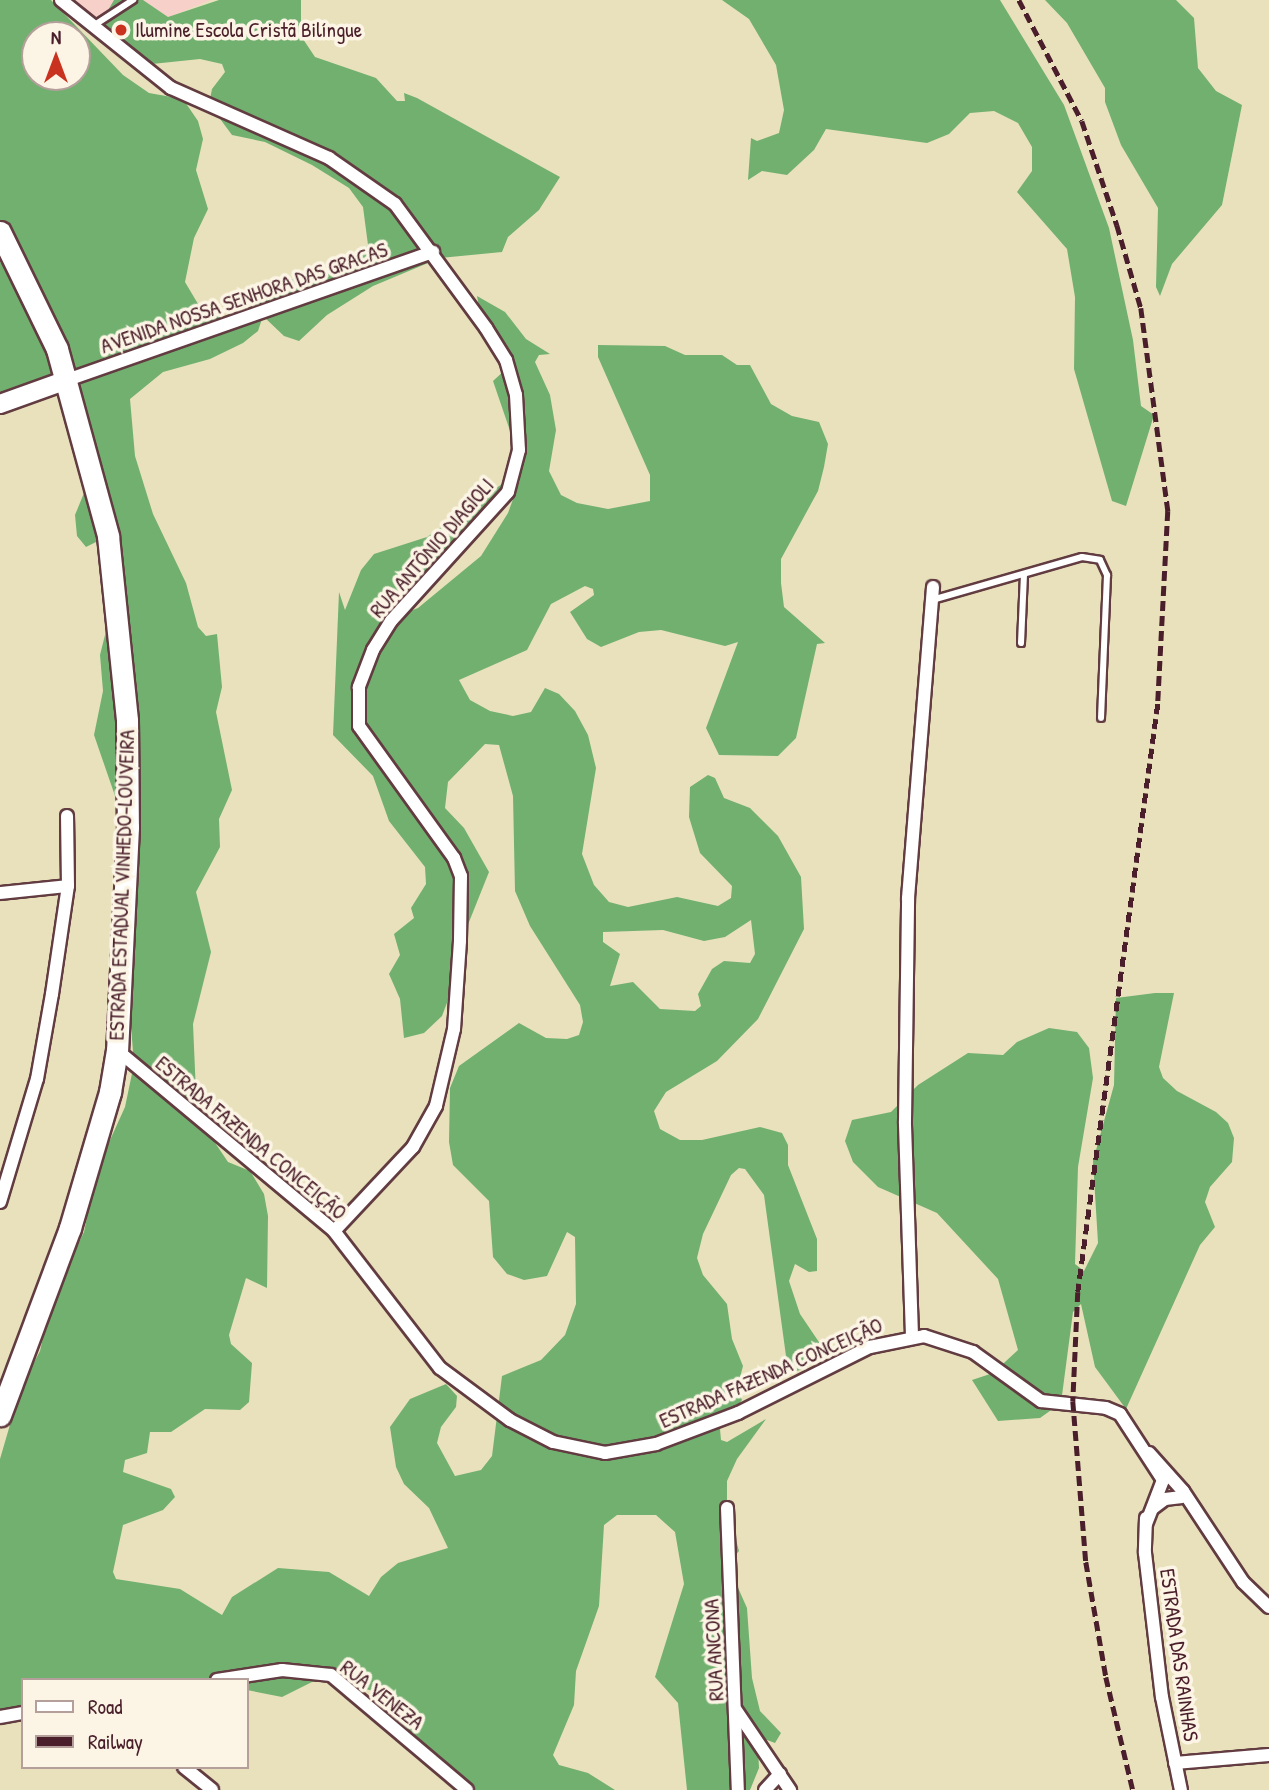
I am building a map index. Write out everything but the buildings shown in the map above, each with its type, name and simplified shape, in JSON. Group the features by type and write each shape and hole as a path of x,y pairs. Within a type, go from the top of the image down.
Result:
{"main road":[{"name":"ESTRADA ESTADUAL VINHEDO-LOUVEIRA","path":"0,232 67,380 108,536 127,720 128,827 117,1049 107,1103 71,1224 0,1415"}],"street":[{"name":"RUA ANTÔNIO DIAGIOLI","path":"61,0 171,88 233,120 329,158 375,186 395,204 433,252 506,360 516,396 520,450 508,492 391,621 373,650 359,687 359,726 454,858 461,876 460,941 454,1029 446,1076 436,1106 413,1147 334,1231"},
{"name":"AVENIDA NOSSA SENHORA DAS GRACAS","path":"67,380 433,252"},
{"path":"0,404 67,380"},
{"path":"912,1336 905,1121 908,898 933,593"},
{"path":"0,1202 37,1079 68,886 67,816"},
{"path":"0,893 68,886"},
{"name":"ESTRADA FAZENDA CONCEIÇÃO","path":"117,1049 334,1231 440,1368 510,1420 580,1450 605,1453 656,1444 738,1413 870,1348 912,1336 941,1340 973,1352 1041,1401 1112,1410 1125,1418 1143,1448 1156,1483"},
{"path":"1143,1448 1184,1496 1243,1582 1269,1607"},
{"path":"1156,1483 1184,1496"},
{"name":"ESTRADA DAS RAINHAS","path":"1146,1524 1153,1508 1156,1483"},
{"name":"ESTRADA DAS RAINHAS","path":"1156,1483 1146,1524 1154,1637 1181,1790"},
{"path":"1153,1508 1166,1499 1184,1496"},
{"name":"RUA ANCONA","path":"726,1508 738,1790"},
{"name":"RUA VENEZA","path":"230,1678 282,1670 331,1675 467,1790"},
{"path":"736,1710 790,1790"},
{"path":"0,1717 21,1713"},
{"path":"1175,1763 1269,1755"},
{"path":"186,1769 212,1790"},
{"path":"765,1790 780,1774"}],"lane":[{"path":"92,27 134,0"},
{"path":"933,593 1093,556 1106,566 1101,718"},
{"path":"1021,643 1024,574"}],"shaded area":[{"name":"Ilumine Escola Cristã Bilíngue","path":"74,0 211,0 113,40"}],"green space":[{"path":"0,0 51,0 71,21 21,21 21,91 91,91 91,42 123,75 149,93 183,99 198,121 203,139 196,170 208,209 194,238 185,282 201,309 233,323 270,291 296,277 346,264 368,245 363,207 349,188 312,165 265,142 232,135 209,104 212,89 225,72 222,64 200,59 152,64 136,59 105,29 104,17 114,0 143,0 168,17 219,0 301,0 301,36 315,57 376,78 397,101 405,101 404,93 417,98 560,177 539,210 508,237 502,252 440,258 373,286 327,315 299,341 284,336 263,316 258,331 243,343 210,359 163,372 130,399 135,456 153,514 186,583 198,627 206,636 217,634 222,687 216,712 232,790 219,819 220,847 196,892 211,952 193,1024 197,1116 228,1162 250,1171 264,1194 268,1216 267,1288 246,1278 229,1335 231,1344 252,1363 249,1402 240,1410 205,1409 171,1432 150,1432 147,1453 125,1460 123,1472 171,1489 175,1497 163,1510 123,1525 113,1572 116,1579 180,1589 222,1615 232,1597 278,1568 329,1572 369,1596 381,1577 398,1563 448,1548 429,1508 404,1484 396,1467 390,1427 410,1399 446,1384 457,1396 456,1407 441,1427 437,1443 455,1476 481,1470 492,1456 502,1376 541,1360 565,1335 576,1304 575,1237 567,1232 547,1276 524,1280 507,1274 493,1257 489,1201 453,1165 449,1142 450,1088 459,1066 519,1023 546,1038 567,1039 579,1035 583,1022 580,1005 530,926 515,891 513,796 499,745 485,744 448,782 445,808 464,828 489,872 459,947 451,992 442,1016 424,1033 404,1038 400,999 389,974 400,955 394,934 414,918 411,908 426,884 425,867 389,821 373,776 333,735 339,592 345,610 361,570 374,554 427,537 502,484 501,495 400,615 418,608 481,556 508,513 520,480 519,457 493,381 505,370 504,349 480,312 477,296 505,312 526,339 550,354 539,355 535,362 550,395 556,430 549,471 561,495 577,503 608,509 650,501 650,475 598,357 598,345 665,346 685,355 722,355 737,365 750,365 771,404 792,416 819,422 828,444 824,467 818,491 781,559 781,583 784,607 825,643 817,644 796,738 778,756 719,755 706,728 738,642 725,646 661,630 639,632 601,647 587,639 570,612 594,595 593,589 585,586 551,604 527,650 459,680 470,700 490,711 513,716 531,712 545,688 559,694 575,711 588,735 596,768 582,854 594,885 609,902 628,907 677,897 718,906 731,898 732,886 700,853 689,817 690,787 708,775 715,778 724,798 750,808 778,836 801,877 804,929 758,1019 717,1061 666,1092 654,1111 660,1129 680,1140 702,1140 760,1127 782,1133 788,1145 788,1165 817,1239 817,1271 809,1272 795,1264 789,1281 800,1314 825,1351 807,1356 808,1367 797,1371 791,1368 786,1356 764,1195 745,1169 739,1168 731,1175 703,1234 697,1258 703,1275 727,1304 732,1339 743,1366 737,1389 742,1400 720,1429 721,1440 727,1442 766,1419 737,1459 727,1481 727,1508 739,1551 732,1559 731,1572 747,1608 752,1678 760,1711 781,1733 775,1743 767,1740 758,1748 759,1768 750,1790 687,1790 678,1703 655,1677 684,1584 675,1532 656,1515 617,1515 604,1525 599,1606 576,1671 574,1705 553,1755 559,1765 588,1773 615,1790 470,1790 420,1759 393,1717 384,1694 322,1677 282,1697 248,1690 248,1678 21,1678 21,1714 0,1719 0,1459 21,1387 40,1351 52,1297 84,1232 96,1171 125,1107 134,1064 124,939 123,819 94,735 103,691 100,655 109,619 102,539 86,547 77,536 75,515 93,471 93,438 88,417 68,386 54,380 40,380 0,398 0,262 13,274 0,238","holes":["751,920 755,954 750,963 724,961 712,969 698,994 701,1006 695,1011 660,1009 633,982 610,986 620,954 603,942 603,932 663,930 704,941 725,937"]},
{"path":"722,0 1000,0 1064,105 1109,228 1133,340 1141,406 1154,415 1126,506 1112,501 1074,369 1075,297 1067,249 1017,192 1032,171 1032,147 1018,123 994,111 970,113 949,134 927,143 826,129 814,150 787,175 762,171 748,180 751,138 757,141 779,133 784,110 776,65 749,19"},
{"path":"1045,0 1176,0 1194,18 1198,68 1216,91 1242,105 1222,205 1172,264 1160,296 1156,287 1158,208 1121,145 1105,102 1105,88 1067,23"},
{"path":"1174,993 1159,1067 1163,1078 1177,1091 1216,1112 1228,1123 1234,1138 1232,1162 1210,1187 1205,1202 1215,1227 1200,1245 1126,1409 1095,1367 1081,1304 1073,1312 1061,1403 1040,1418 998,1421 972,1380 993,1373 1018,1350 998,1279 937,1213 878,1187 853,1162 845,1141 852,1120 891,1112 918,1085 968,1053 1003,1055 1017,1042 1049,1028 1077,1032 1089,1048 1093,1078 1078,1167 1075,1264 1084,1271 1098,1243 1093,1161 1114,1085 1116,998"}],"railway":[{"path":"1019,0 1082,121 1117,225 1141,308 1168,511 1158,704 1078,1292 1073,1401 1086,1562 1106,1677 1133,1790"}],"place":[{"name":"Ilumine Escola Cristã Bilíngue","path":"121,30"}]}
